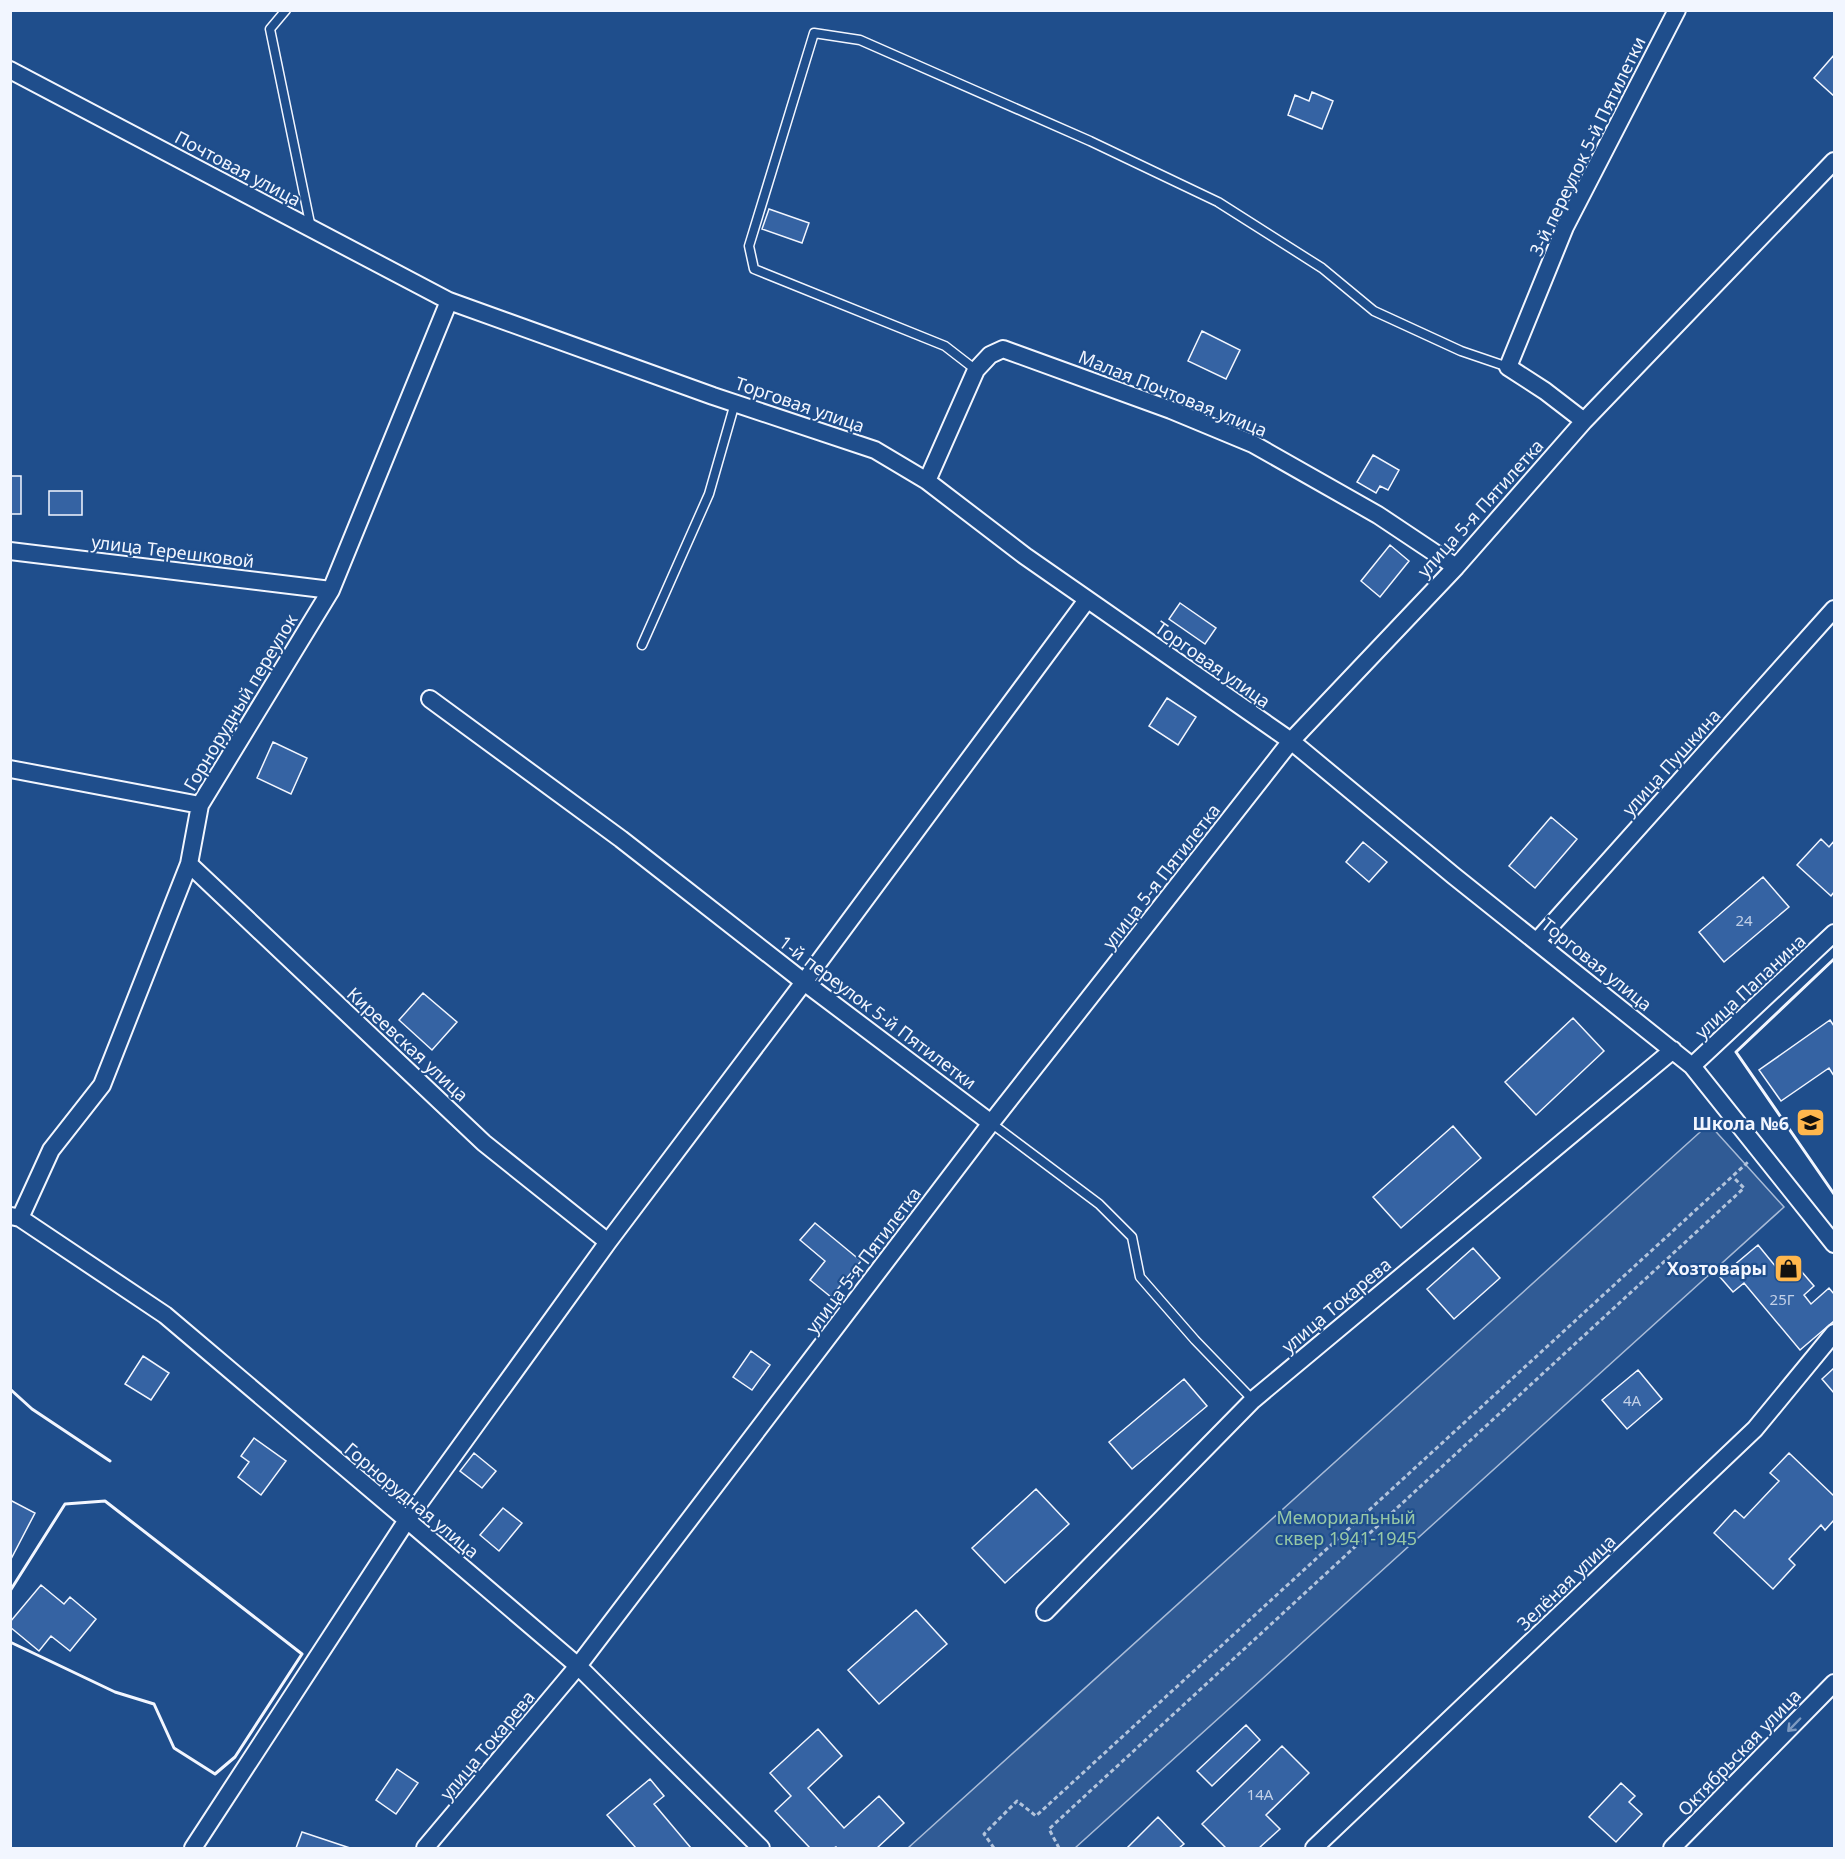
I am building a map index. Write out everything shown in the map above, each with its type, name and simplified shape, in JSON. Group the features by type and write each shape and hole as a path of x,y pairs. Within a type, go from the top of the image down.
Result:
{"street":[{"name":"3-й переулок 5-й Пятилетки","path":"1508,367 1564,227 1677,10"},
{"name":"Почтовая улица","path":"10,70 449,301"},
{"name":"улица 5-я Пятилетка","path":"578,1666 991,1123 1291,741 1456,567 1584,421 1834,161"},
{"name":"Торговая улица","path":"449,301 735,403 875,450 927,481 1025,556 1291,741 1454,876 1673,1050 1692,1066 1834,1244"},
{"name":"Горнорудный переулок","path":"15,1217 51,1150 102,1085 189,864 200,805 331,590 449,301"},
{"name":"Малая Почтовая улица","path":"927,481 976,370 990,355 1003,348 1171,410 1253,444 1378,515 1456,567"},
{"path":"1508,367 1545,391 1584,421"},
{"name":"улица Терешковой","path":"10,551 331,590"},
{"path":"193,1848 407,1520 608,1242 1087,600"},
{"name":"улица Пушкина","path":"1537,942 1834,609"},
{"name":"1-й переулок 5-й Пятилетки","path":"430,699 621,838 804,982 991,1123"},
{"path":"10,769 200,805"},
{"name":"Киреевская улица","path":"189,864 484,1143 608,1242"},
{"name":"улица Папанина","path":"1692,1066 1834,933"},
{"name":"улица Токарева","path":"1045,1612 1253,1400 1673,1050"},
{"name":"Горнорудная улица","path":"15,1217 165,1315 578,1666 761,1848"},
{"name":"Зелёная улица","path":"1314,1848 1755,1429 1834,1333"},
{"name":"улица Токарева","path":"425,1848 578,1666"},
{"name":"Октябрьская улица","path":"1672,1848 1834,1683"}],"lane":[{"path":"286,10 270,29 311,228"},
{"path":"976,370 945,346 754,269 749,246 814,33 860,40 1090,141 1218,202 1322,268 1374,311 1461,351 1508,367"},
{"path":"642,645 708,494 735,403"},
{"name":"1-й переулок 5-й Пятилетки","path":"991,1123 1099,1204 1132,1237 1140,1277 1195,1340 1253,1400"}],"path":[{"path":"994,1848 984,1834 1017,1801 1036,1815 1732,1177 1744,1188 1049,1829 1059,1848"}],"shaded area":[{"name":"Мемориальный сквер 1941-1945","path":"1709,1124 1784,1207 1075,1848 908,1848"}],"building":[{"path":"1834,55 1834,96 1814,78"},
{"path":"1312,92 1333,101 1322,129 1288,115 1295,95 1309,101"},
{"path":"769,209 809,223 802,243 762,229"},
{"path":"1202,331 1240,350 1226,379 1188,361"},
{"path":"1373,455 1399,470 1388,490 1380,486 1376,493 1357,482"},
{"path":"10,476 21,476 21,514 10,514"},
{"path":"49,491 82,491 82,515 49,515"},
{"path":"1390,545 1409,561 1380,597 1361,581"},
{"path":"1180,603 1216,628 1205,644 1169,619"},
{"path":"1167,698 1196,717 1178,745 1149,726"},
{"path":"273,742 307,758 291,794 257,778"},
{"path":"1551,817 1577,839 1535,888 1509,866"},
{"path":"1821,839 1829,847 1834,841 1834,892 1831,896 1797,865"},
{"path":"1363,842 1387,862 1369,882 1346,862"},
{"path":"1763,877 1789,907 1724,962 1699,932"},
{"path":"423,993 457,1022 432,1050 399,1020"},
{"path":"1573,1018 1604,1051 1536,1115 1505,1082"},
{"path":"1830,1020 1834,1026 1834,1076 1829,1068 1781,1101 1759,1070"},
{"path":"1453,1126 1481,1158 1401,1228 1373,1197"},
{"path":"815,1223 861,1261 831,1297 810,1280 825,1261 800,1240"},
{"path":"1758,1245 1776,1267 1789,1257 1814,1286 1804,1295 1811,1304 1829,1288 1834,1294 1834,1321 1800,1350 1744,1283 1733,1292 1720,1277"},
{"path":"1473,1248 1500,1278 1454,1319 1427,1289"},
{"path":"751,1351 770,1365 752,1390 733,1377"},
{"path":"143,1356 169,1373 151,1400 125,1384"},
{"path":"1834,1368 1834,1393 1822,1379"},
{"path":"1638,1370 1662,1399 1627,1429 1602,1400"},
{"path":"1184,1379 1207,1406 1132,1469 1109,1442"},
{"path":"254,1438 286,1461 261,1495 238,1477 249,1462 241,1456"},
{"path":"474,1453 496,1471 482,1488 460,1471"},
{"path":"1789,1453 1834,1496 1834,1520 1825,1530 1821,1525 1789,1559 1795,1565 1773,1589 1714,1533 1735,1510 1744,1518 1779,1481 1770,1473"},
{"path":"1036,1489 1069,1524 1005,1583 972,1548"},
{"path":"10,1500 35,1513 10,1561"},
{"path":"503,1508 522,1523 499,1551 480,1535"},
{"path":"41,1585 64,1604 70,1597 96,1619 70,1651 51,1636 39,1651 10,1627 10,1622"},
{"path":"916,1610 947,1644 879,1704 848,1670"},
{"path":"1246,1725 1260,1740 1212,1786 1197,1771"},
{"path":"818,1729 842,1756 808,1788 844,1828 879,1796 904,1823 877,1848 810,1848 775,1811 791,1796 770,1773"},
{"path":"1282,1746 1309,1773 1266,1815 1280,1829 1259,1848 1226,1848 1202,1824"},
{"path":"397,1769 418,1783 396,1814 376,1800"},
{"path":"650,1779 664,1796 654,1804 691,1848 636,1848 607,1815"},
{"path":"1621,1783 1635,1796 1629,1802 1642,1814 1616,1842 1589,1817"},
{"path":"1158,1817 1184,1844 1179,1848 1127,1848"},
{"path":"302,1832 350,1848 296,1848"}],"wall":[{"path":"1834,959 1736,1052 1834,1194"},
{"path":"10,1389 32,1409 110,1461"},
{"path":"10,1591 65,1504 105,1501 302,1654 235,1757 215,1774 174,1748 154,1704 115,1692 10,1642"}],"place":[{"name":"Школа №6","path":"1810,1123"},
{"name":"Хозтовары","path":"1788,1268"}]}
